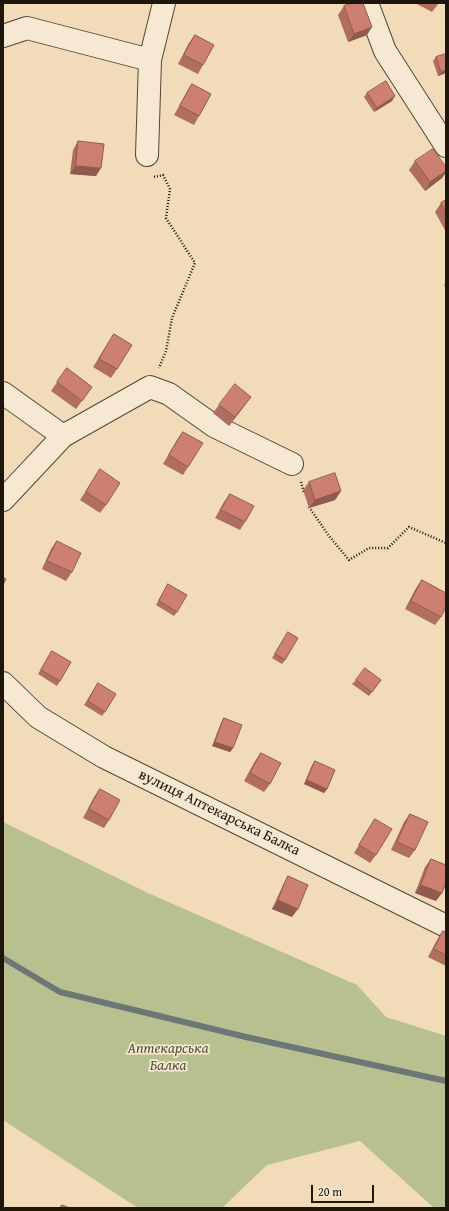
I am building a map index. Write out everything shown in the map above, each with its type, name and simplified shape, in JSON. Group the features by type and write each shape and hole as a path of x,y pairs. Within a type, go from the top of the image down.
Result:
{"street":[{"path":"147,155 150,60 164,3"},
{"path":"367,3 385,51 446,146"},
{"path":"3,36 27,28 150,60"},
{"path":"3,500 63,436 150,387 169,394 214,426 292,464"},
{"path":"3,393 63,436"},
{"name":"вулиця Аптекарська Балка","path":"3,683 38,717 104,757 446,926"}],"path":[{"path":"147,155 146,178 162,175 170,189 166,218 195,263 172,318 166,350 150,387"},
{"path":"292,464 302,483 305,496"},
{"path":"307,502 309,508 329,536 349,560 369,548 388,548 409,527 446,543"}],"green space":[{"name":"Аптекарська Балка","path":"3,822 148,893 357,985 386,1017 446,1036 446,1208 434,1208 360,1141 267,1165 222,1208 138,1208 3,1120"}],"building":[{"path":"353,3 363,3 372,27 354,34 344,6"},
{"path":"195,35 214,45 203,65 184,55"},
{"path":"446,54 446,70 441,72 436,57"},
{"path":"386,81 395,96 377,108 367,93"},
{"path":"192,84 211,94 199,116 180,106"},
{"path":"78,141 104,144 101,168 76,166"},
{"path":"433,149 446,167 446,171 430,182 415,161"},
{"path":"446,200 446,213 441,203"},
{"path":"114,334 132,345 117,369 99,359"},
{"path":"67,368 92,387 82,401 57,382"},
{"path":"235,384 251,397 235,417 219,405"},
{"path":"183,432 203,443 188,467 169,455"},
{"path":"100,469 120,483 106,505 86,492"},
{"path":"335,473 341,491 315,500 309,482"},
{"path":"230,494 254,506 245,522 221,510"},
{"path":"57,541 81,553 72,572 47,561"},
{"path":"3,577 6,579 3,585"},
{"path":"422,580 446,593 446,607 441,617 411,601"},
{"path":"168,584 187,595 177,612 159,601"},
{"path":"288,632 298,638 285,660 275,654"},
{"path":"52,651 71,662 60,681 41,670"},
{"path":"365,668 381,680 372,692 356,680"},
{"path":"98,683 116,694 105,712 88,701"},
{"path":"224,718 242,725 233,748 215,742"},
{"path":"261,753 281,763 270,784 250,773"},
{"path":"315,761 335,770 327,789 307,780"},
{"path":"100,789 120,800 109,820 89,809"},
{"path":"410,814 428,822 415,850 397,842"},
{"path":"375,819 392,829 376,855 359,845"},
{"path":"431,859 446,865 446,882 442,893 421,885"},
{"path":"288,876 308,885 298,909 278,900"},
{"path":"443,931 446,933 446,955 434,949"},
{"path":"62,1205 70,1208 60,1208"}],"waterway":[{"path":"3,958 60,992 246,1037 446,1081"}]}
